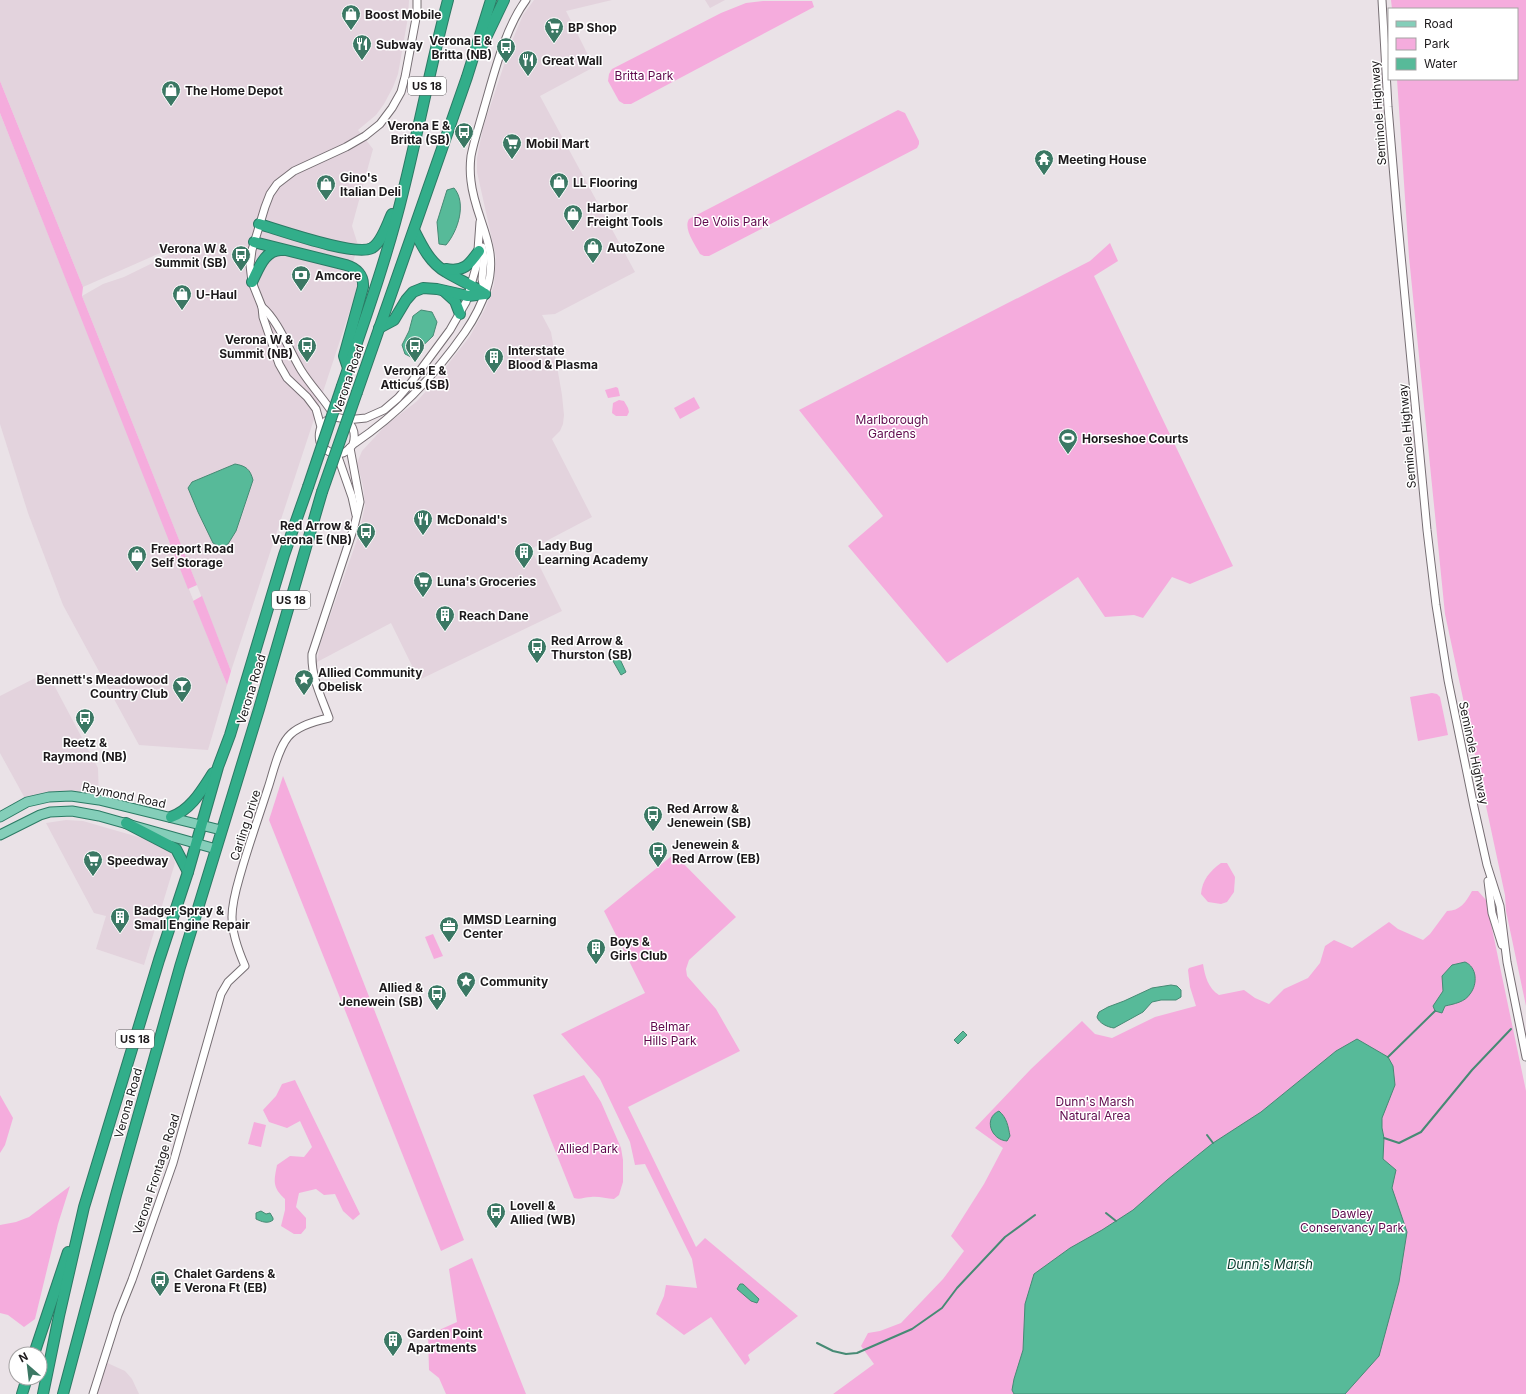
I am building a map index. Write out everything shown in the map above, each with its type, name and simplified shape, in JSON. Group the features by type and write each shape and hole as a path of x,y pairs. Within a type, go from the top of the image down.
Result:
{"highway":[{"name":"Verona Road","path":"43,1394 84,1207 284,555 375,288 403,193 434,52 448,0"},
{"name":"Verona Road","path":"63,1394 79,1339 116,1195 180,967 259,709 322,492 467,77 491,0"},
{"name":"US 18","path":"467,77 504,0"},
{"path":"260,224 321,243 362,251 370,249 377,244 403,193"},
{"path":"414,230 423,249 430,258 446,272 471,284 485,294"},
{"path":"254,242 348,266 356,270 362,277 363,287 344,356 348,368"},
{"path":"252,282 266,256 279,250 292,251"},
{"path":"440,267 458,270 471,262 479,251"},
{"path":"379,328 394,320 406,300 413,292 423,288 468,296 485,294"},
{"path":"444,291 455,301 460,314"},
{"path":"171,817 185,811 197,797 218,767"},
{"path":"126,823 176,849 188,872"},
{"path":"37,1346 84,1207"},
{"path":"70,1394 79,1339"}],"main road":[{"name":"Raymond Road","path":"0,817 27,802 49,797 71,796 100,800 221,830"},
{"path":"0,834 40,815 62,811 82,812 216,849"}],"street":[{"path":"416,0 417,13 405,77 401,92 390,111 378,126 365,136 346,147 294,171 277,184 265,207 254,242 250,265 252,282 262,307 263,317 279,364 287,378 316,408 321,427 319,439 321,445 331,453 342,453 366,436 410,398 425,382 465,331 485,294 490,276 490,259 487,238 480,222 471,182 471,157 498,62 517,15 526,0"},
{"name":"Seminole Highway","path":"1382,0 1388,107 1430,565 1448,680 1487,865 1492,913 1507,962 1526,1057"},
{"path":"321,427 329,419 335,417 346,420 366,418 384,410 398,398 439,346 460,314 468,296 478,261 480,222"},
{"path":"480,239 484,256 482,279 485,294"},
{"path":"262,307 271,316 301,371 326,401 335,417"},
{"path":"346,420 354,428 355,438 352,446 360,502 356,516"},
{"path":"337,454 352,497 356,516"},
{"name":"Carling Drive","path":"245,966 234,937 232,917 233,903 244,861 278,759 286,741 292,732 297,729 319,720 329,718 314,680 312,654 356,516"},
{"name":"Verona Frontage Road","path":"93,1394 118,1315 173,1163 221,994 228,982 245,966"}],"shaded area":[{"path":"0,0 409,0 408,17 398,74 393,87 376,115 358,130 373,149 352,226 358,245 351,269 358,281 354,298 231,671 82,296 103,284 124,277 169,255 167,250 83,287 0,81"},
{"path":"534,0 612,0 566,11 594,67 540,96 635,272 555,314 542,315 551,332 564,415 563,424 560,431 552,439 592,517 531,549 562,611 419,680 391,623 317,662 320,645 358,537 365,506 363,486 357,463 362,451 386,425 416,402 431,386 470,336 485,309 494,285 496,257 477,172 477,158 483,128 512,41 523,15"},
{"path":"705,0 725,0 710,8"},
{"path":"0,113 227,685 208,750 139,745 63,605 28,513 0,424"},
{"path":"47,672 98,768 99,800 71,796 27,802 0,753 0,696"},
{"path":"66,820 83,821 159,843 170,851 175,863 144,965 96,949 106,916 94,913 46,823"},
{"path":"103,1361 125,1371 132,1379 139,1394 93,1394"}],"green space":[{"path":"1391,0 1526,0 1526,1006 1506,911 1505,895 1445,614 1409,257 1397,80 1518,80 1518,8 1392,8"},
{"name":"Britta Park","path":"763,1 812,1 814,7 631,104 624,104 619,101 608,81 609,74 612,69 721,13 746,3"},
{"path":"0,81 83,287 82,296 197,585 188,589 0,113"},
{"name":"De Volis Park","path":"898,110 905,113 919,141 917,148 709,256 700,254 687,227 689,219"},
{"name":"Marlborough Gardens","path":"1110,243 1118,261 1094,276 1233,566 1190,584 1172,577 1143,618 1134,615 1105,617 1078,577 947,663 848,546 883,516 799,410 1090,261"},
{"path":"616,387 618,388 620,396 608,398 605,390"},
{"path":"694,397 700,408 680,419 674,408"},
{"path":"619,400 624,401 628,408 629,412 627,416 616,416 612,413 613,403"},
{"path":"202,596 231,671 227,685 193,601"},
{"path":"1432,693 1437,694 1440,697 1448,735 1418,741 1410,697"},
{"path":"283,776 464,1240 441,1251 269,820"},
{"name":"Belmar Hills Park","path":"674,854 736,917 689,960 686,969 687,976 716,1009 740,1051 628,1107 696,1247 705,1238 798,1316 748,1355 750,1360 745,1365 711,1317 684,1335 656,1314 664,1296 666,1285 697,1288 692,1259 645,1164 635,1165 630,1142 600,1079 561,1034 645,993 604,911"},
{"path":"1221,863 1227,863 1235,877 1234,892 1227,902 1221,904 1208,902 1201,894 1203,884 1213,869"},
{"name":"Dawley Conservancy Park","path":"1472,891 1478,891 1486,900 1526,1091 1526,1394 833,1394 874,1364 861,1346 868,1333 880,1331 901,1323 943,1279 964,1251 951,1236 984,1184 1003,1148 975,1128 1031,1069 1082,1021 1095,1034 1112,1038 1155,1017 1196,1006 1190,987 1188,970 1189,968 1203,964 1206,977 1212,989 1219,995 1244,990 1255,998 1269,1004 1284,989 1308,978 1320,963 1325,946 1334,940 1352,948 1389,922 1398,929 1423,940 1430,934 1447,911 1452,911 1459,908"},
{"path":"433,934 443,956 434,959 425,937"},
{"name":"Allied Park","path":"584,1075 601,1102 621,1148 623,1160 623,1182 619,1195 614,1199 594,1197 580,1199 574,1198 533,1095"},
{"path":"295,1080 360,1214 353,1220 343,1211 335,1194 324,1195 316,1189 299,1193 296,1207 306,1218 306,1228 301,1234 294,1234 281,1226 285,1210 285,1199 276,1187 275,1175 277,1165 290,1156 304,1157 312,1147 300,1121 287,1128 269,1122 263,1110 276,1096 282,1084"},
{"path":"0,1095 13,1118 5,1145 0,1153"},
{"path":"254,1122 266,1125 261,1147 248,1144"},
{"path":"70,1186 58,1224 35,1319 24,1327 8,1315 0,1313 0,1225 16,1222 29,1217"},
{"path":"472,1258 526,1394 446,1394 439,1378 429,1370 428,1335 457,1322 449,1269"}],"water":[{"path":"454,188 460,201 457,225 446,245 439,244 437,222 447,190"},
{"path":"421,310 432,312 437,322 433,336 411,357 405,354 402,345 409,331 413,316"},
{"path":"235,464 247,469 253,480 236,531 228,544 222,548 213,543 188,488 192,482"},
{"path":"619,657 626,672 621,675 613,661"},
{"path":"1465,962 1469,964 1474,972 1475,981 1473,990 1468,997 1462,1001 1445,1006 1442,1013 1435,1011 1433,1006 1443,991 1442,976 1452,965"},
{"path":"1171,985 1177,986 1181,990 1181,997 1176,1000 1161,1000 1152,1002 1143,1012 1114,1028 1104,1024 1097,1017 1099,1012 1108,1007 1152,988"},
{"path":"963,1031 967,1035 958,1044 954,1040"},
{"name":"Dunn's Marsh","path":"1357,1039 1388,1057 1393,1066 1395,1085 1382,1118 1384,1138 1383,1159 1396,1170 1392,1188 1407,1232 1399,1282 1379,1356 1345,1394 1014,1394 1012,1390 1014,1379 1023,1350 1025,1304 1034,1274 1070,1248 1133,1210 1213,1143 1261,1112 1336,1051"},
{"path":"999,1111 1004,1116 1008,1126 1010,1136 1007,1141 1001,1140 997,1137 991,1128 991,1118"},
{"path":"261,1211 266,1214 270,1213 273,1220 265,1222 256,1219 256,1213"},
{"path":"740,1284 743,1284 759,1299 757,1303 751,1301 737,1289"}],"waterway":[{"path":"1388,1057 1435,1011"},
{"path":"1384,1138 1399,1143 1421,1132 1472,1070 1511,1029"},
{"path":"1207,1135 1213,1143"},
{"path":"1106,1213 1116,1221"},
{"path":"817,1343 833,1351 846,1354 857,1353 912,1329 942,1308 957,1288 1005,1237 1035,1215"}],"place":[{"name":"Boost Mobile","path":"351,31"},
{"name":"BP Shop","path":"554,44"},
{"name":"Subway","path":"362,61"},
{"name":"Verona E & Britta (NB)","path":"506,64"},
{"name":"Great Wall","path":"528,77"},
{"name":"The Home Depot","path":"171,107"},
{"name":"Verona E & Britta (SB)","path":"464,149"},
{"name":"Mobil Mart","path":"512,160"},
{"name":"Meeting House","path":"1044,176"},
{"name":"LL Flooring","path":"559,199"},
{"name":"Gino's Italian Deli","path":"326,201"},
{"name":"Harbor Freight Tools","path":"573,231"},
{"name":"AutoZone","path":"593,264"},
{"name":"Verona W & Summit (SB)","path":"241,272"},
{"name":"Amcore","path":"301,292"},
{"name":"U-Haul","path":"182,311"},
{"name":"Verona W & Summit (NB)","path":"307,363"},
{"name":"Verona E & Atticus (SB)","path":"415,363"},
{"name":"Interstate Blood & Plasma","path":"494,374"},
{"name":"Horseshoe Courts","path":"1068,455"},
{"name":"McDonald's","path":"423,536"},
{"name":"Red Arrow & Verona E (NB)","path":"366,549"},
{"name":"Lady Bug Learning Academy","path":"524,569"},
{"name":"Freeport Road Self Storage","path":"137,572"},
{"name":"Luna's Groceries","path":"423,598"},
{"name":"Reach Dane","path":"445,632"},
{"name":"Red Arrow & Thurston (SB)","path":"537,664"},
{"name":"Allied Community Obelisk","path":"304,696"},
{"name":"Bennett's Meadowood Country Club","path":"182,703"},
{"name":"Reetz & Raymond (NB)","path":"85,735"},
{"name":"Red Arrow & Jenewein (SB)","path":"653,832"},
{"name":"Jenewein & Red Arrow (EB)","path":"658,868"},
{"name":"Speedway","path":"93,877"},
{"name":"Badger Spray & Small Engine Repair","path":"120,934"},
{"name":"MMSD Learning Center","path":"449,943"},
{"name":"Boys & Girls Club","path":"596,965"},
{"name":"Community","path":"466,998"},
{"name":"Allied & Jenewein (SB)","path":"437,1011"},
{"name":"Lovell & Allied (WB)","path":"496,1229"},
{"name":"Chalet Gardens & E Verona Ft (EB)","path":"160,1297"},
{"name":"Garden Point Apartments","path":"393,1357"}],"park label":[{"name":"Dunn's Marsh Natural Area","path":"1095,1108"}]}
